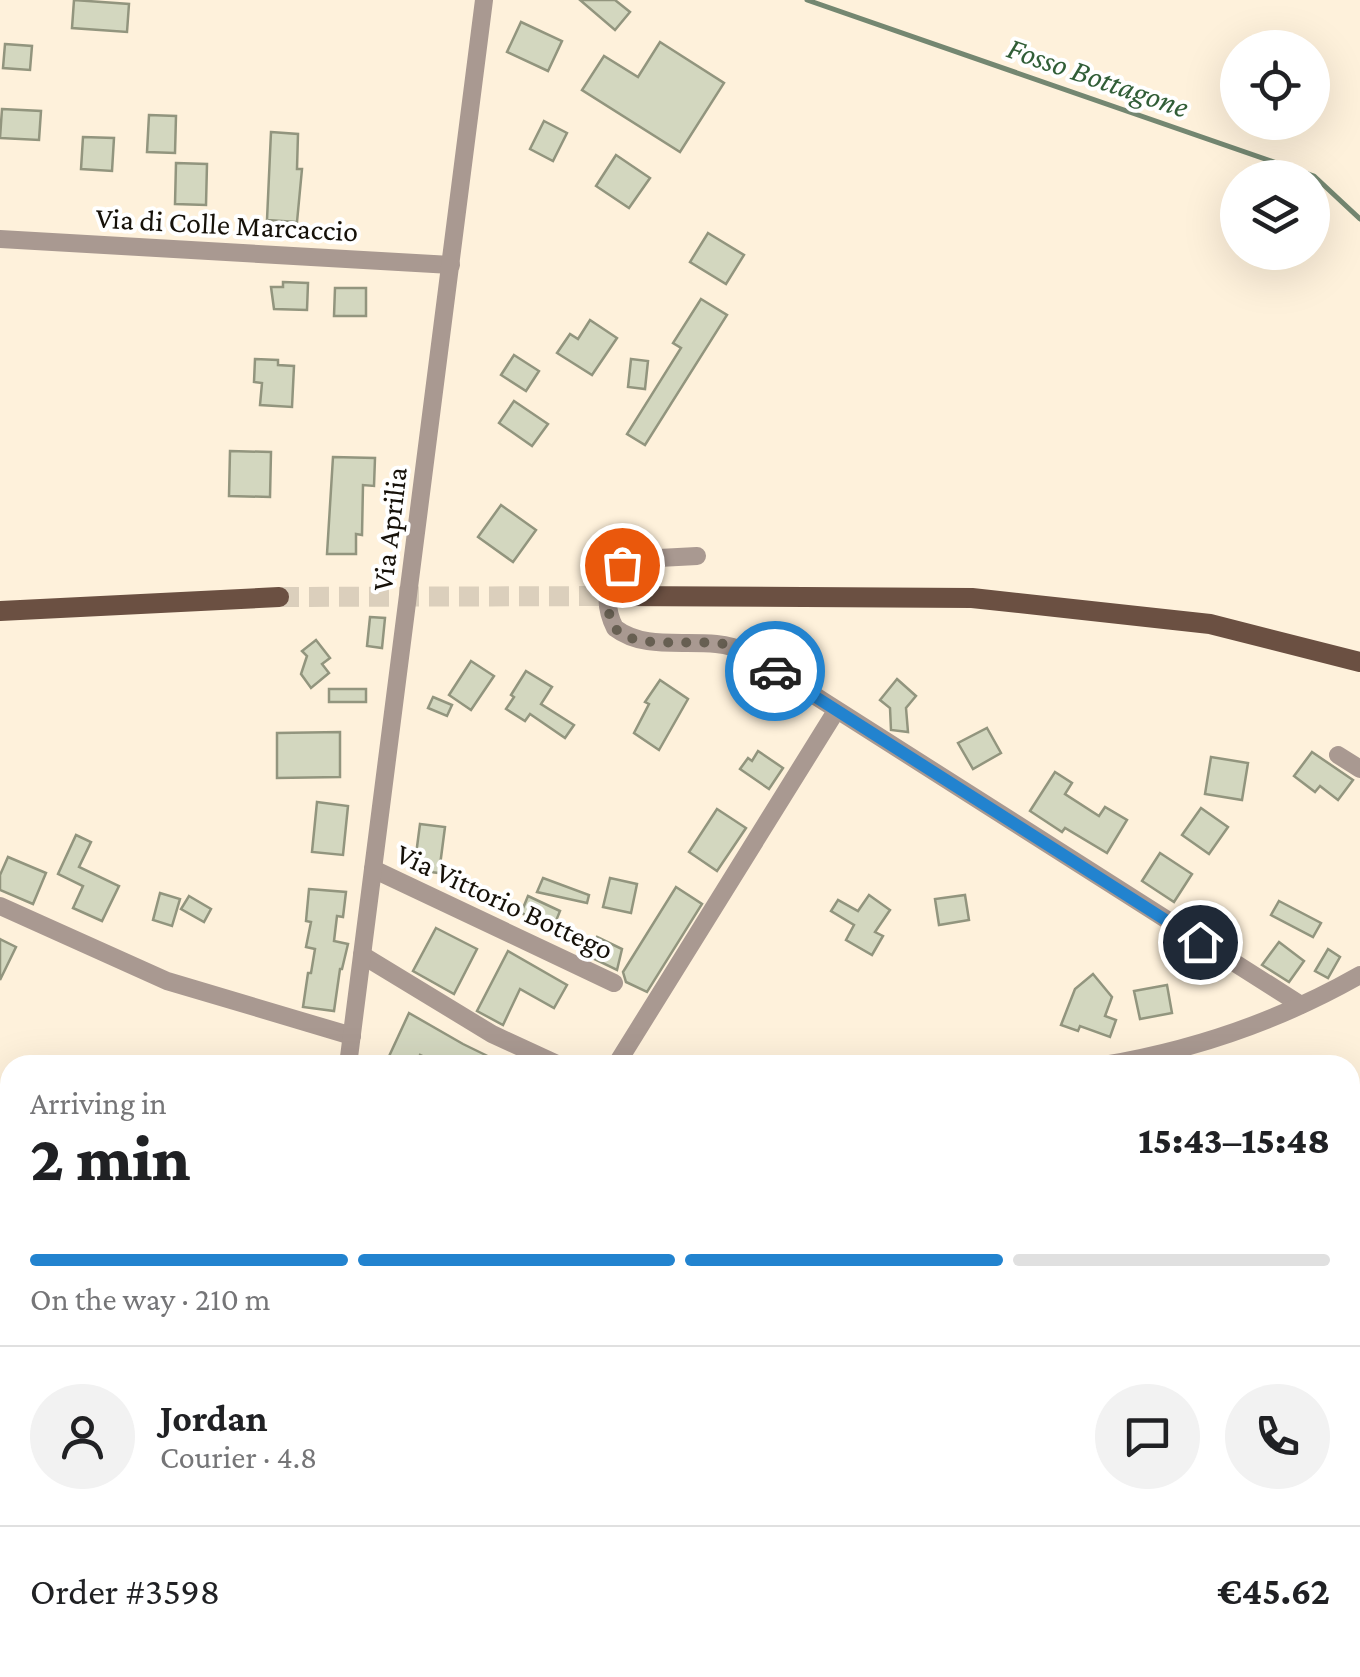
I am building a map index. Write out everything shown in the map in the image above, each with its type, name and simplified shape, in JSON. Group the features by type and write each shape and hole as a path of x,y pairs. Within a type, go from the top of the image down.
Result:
{"main road":[{"path":"0,612 279,596"},
{"path":"616,596 972,598 1210,624 1360,662"}],"street":[{"name":"Via Aprilia","path":"349,1055 484,0"},
{"name":"Via di Colle Marcaccio","path":"0,239 451,265"},
{"path":"696,556 640,559 617,568 610,576 608,590 615,628 642,640 711,642 736,647 1300,1006"},
{"path":"622,1055 836,711"},
{"path":"1338,756 1360,769"},
{"name":"Via Vittorio Bottego","path":"373,869 614,983"},
{"path":"0,906 166,981 352,1036"},
{"path":"362,955 520,1055"},
{"path":"1151,1055 1184,1048 1300,1006 1360,975"}],"building":[{"path":"74,0 129,4 127,32 72,28"},
{"path":"580,0 615,0 630,12 615,30"},
{"path":"521,22 562,41 548,71 507,52"},
{"path":"660,42 724,83 680,152 582,90 604,56 638,77"},
{"path":"5,44 32,46 30,70 3,68"},
{"path":"2,109 41,111 39,140 0,138"},
{"path":"149,115 176,116 175,153 147,152"},
{"path":"544,121 567,133 553,161 530,149"},
{"path":"271,132 298,134 297,169 302,169 297,222 267,220"},
{"path":"83,137 114,138 112,171 81,169"},
{"path":"616,155 650,178 629,208 596,186"},
{"path":"176,163 207,164 206,205 175,204"},
{"path":"708,233 744,255 726,284 690,262"},
{"path":"283,282 308,283 307,310 274,309 271,287 283,287"},
{"path":"335,288 366,288 366,316 334,316"},
{"path":"701,299 727,315 645,445 627,434 681,348 673,343"},
{"path":"590,320 617,338 592,375 557,353 570,334 578,339"},
{"path":"514,355 539,371 526,391 501,375"},
{"path":"255,359 278,360 278,365 294,366 292,407 260,405 262,383 254,382"},
{"path":"631,359 648,361 645,389 628,387"},
{"path":"514,401 548,424 532,446 499,423"},
{"path":"230,451 271,452 270,497 229,496"},
{"path":"333,457 375,458 374,486 363,485 362,535 356,534 356,554 327,554"},
{"path":"501,505 536,530 513,562 478,537"},
{"path":"370,617 385,618 382,648 367,646"},
{"path":"316,640 330,658 322,664 329,673 311,688 301,674 307,656 302,651"},
{"path":"471,661 494,676 471,710 449,695"},
{"path":"526,671 552,687 541,704 574,725 565,738 530,714 525,721 506,709"},
{"path":"897,679 916,696 906,708 908,732 891,730 890,708 880,700"},
{"path":"660,680 688,699 659,750 634,733 649,704 645,702"},
{"path":"329,689 366,689 366,702 329,702"},
{"path":"433,697 452,705 447,716 428,708"},
{"path":"987,728 1001,753 973,769 958,743"},
{"path":"340,732 340,777 277,778 277,733"},
{"path":"758,751 783,768 769,789 740,769"},
{"path":"1312,752 1353,780 1338,800 1320,786 1315,792 1294,776"},
{"path":"1211,757 1248,763 1242,800 1205,794"},
{"path":"1055,772 1072,783 1065,794 1099,816 1105,807 1127,820 1107,853 1065,828 1062,832 1030,811"},
{"path":"317,802 348,806 343,855 312,852"},
{"path":"1201,808 1228,827 1209,854 1182,835"},
{"path":"717,809 746,828 717,871 689,852"},
{"path":"420,824 445,827 439,873 414,870"},
{"path":"76,835 91,842 79,867 119,886 102,921 73,908 83,886 58,874"},
{"path":"1160,853 1192,874 1174,902 1142,881"},
{"path":"8,857 46,873 33,904 0,890 0,875"},
{"path":"543,878 589,895 587,903 537,892"},
{"path":"610,878 637,884 631,913 603,907"},
{"path":"676,887 702,904 647,992 626,982 623,972"},
{"path":"309,889 346,892 343,917 337,916 334,941 348,944 334,1011 303,1007 315,949 306,947 311,922 306,921"},
{"path":"160,893 180,899 172,926 153,920"},
{"path":"869,895 890,910 875,932 883,936 872,955 846,940 854,925 831,911 838,900 858,911"},
{"path":"965,895 969,920 939,925 935,899"},
{"path":"189,896 211,909 204,922 181,909"},
{"path":"528,896 560,911 554,926 521,913"},
{"path":"1279,901 1321,923 1313,937 1271,915"},
{"path":"436,928 477,949 454,994 413,971"},
{"path":"597,937 622,949 617,970 588,956"},
{"path":"0,939 16,947 0,980"},
{"path":"1279,942 1304,961 1289,982 1262,965"},
{"path":"1328,949 1340,957 1328,978 1315,971"},
{"path":"508,951 567,985 554,1008 520,989 503,1025 477,1011"},
{"path":"1093,974 1112,997 1105,1016 1116,1020 1110,1037 1080,1026 1078,1031 1061,1025 1075,989"},
{"path":"1167,985 1172,1013 1140,1019 1134,991"},
{"path":"409,1013 486,1055 420,1055 390,1055"}],"waterway":[{"name":"Fosso Bottagone","path":"807,0 1314,176 1360,219"}],"tunnel":[{"path":"279,597 616,596"}],"way so far":[{"path":"622,565 610,576 608,590 610,618 619,632 649,641 722,644 742,650 775,671"}],"route":[{"path":"775,671 1200,942"}]}
